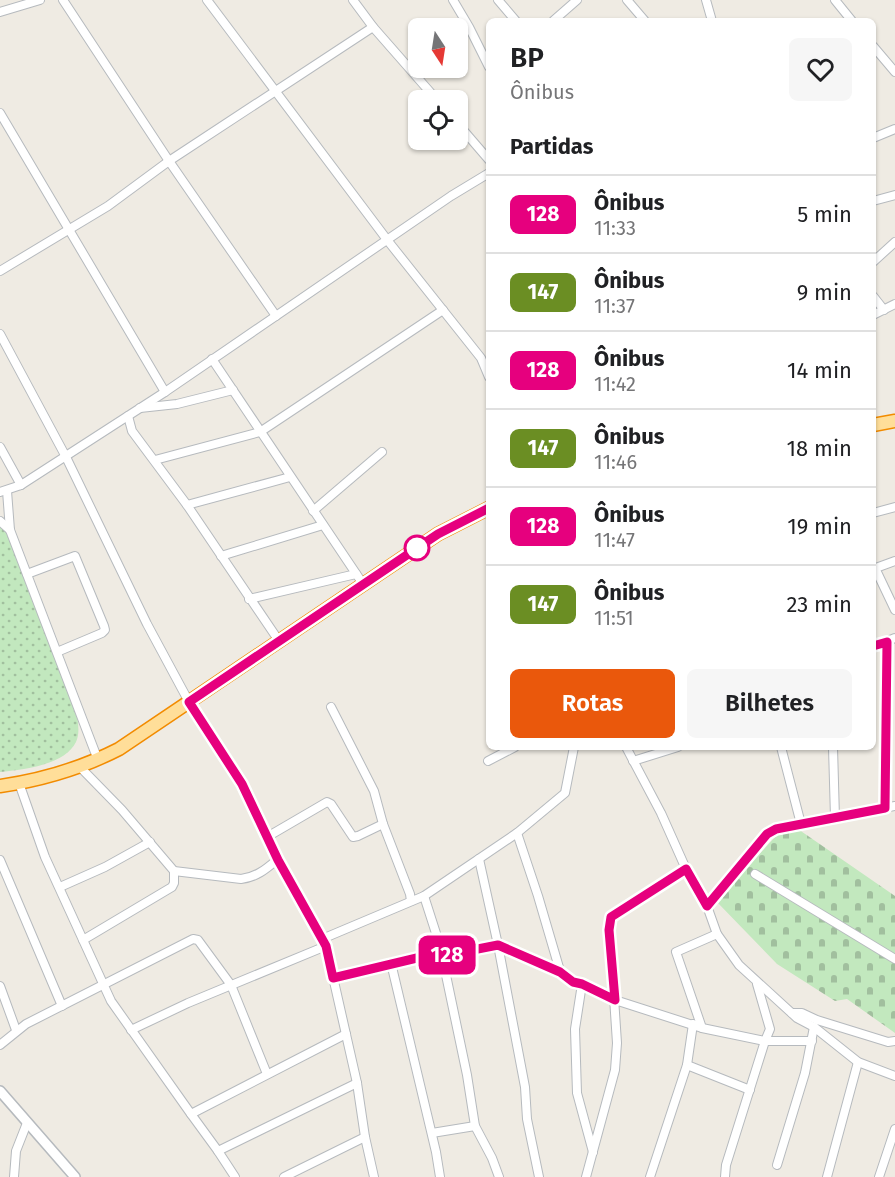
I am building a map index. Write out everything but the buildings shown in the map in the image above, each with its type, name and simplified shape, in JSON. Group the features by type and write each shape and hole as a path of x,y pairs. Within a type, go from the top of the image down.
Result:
{"highway":[{"path":"876,424 895,421"},
{"path":"0,786 80,767 133,741 279,641 359,579 486,510"}],"street":[{"path":"0,12 40,0"},
{"path":"63,0 168,161 276,316"},
{"path":"207,0 388,241 443,310 485,356"},
{"path":"353,0 373,27 428,90"},
{"path":"453,0 486,61"},
{"path":"498,0 513,18"},
{"path":"556,18 577,0"},
{"path":"627,0 642,18"},
{"path":"706,0 711,18"},
{"path":"835,0 850,18"},
{"path":"0,271 108,206 168,161 373,27"},
{"path":"876,50 895,72"},
{"path":"0,113 165,392"},
{"path":"876,137 895,129"},
{"path":"468,136 486,157"},
{"path":"98,760 10,530 3,491 21,484 165,392 451,196 486,175"},
{"path":"876,200 895,195"},
{"path":"876,259 895,243"},
{"path":"876,300 884,310"},
{"path":"876,314 895,304"},
{"path":"155,460 260,432 443,310"},
{"path":"0,334 66,456 147,624 189,702 236,772 278,860 324,942 357,1083 374,1177"},
{"path":"212,359 359,579 249,599"},
{"path":"140,408 177,404 233,390"},
{"path":"128,416 132,431 187,505 279,641"},
{"path":"113,426 132,431"},
{"path":"0,447 21,484"},
{"path":"313,511 382,452"},
{"path":"187,505 290,477"},
{"path":"876,512 895,507"},
{"path":"0,520 10,530"},
{"path":"221,556 323,525"},
{"path":"27,574 75,556 104,626 105,630 102,633 57,652"},
{"path":"876,567 895,561"},
{"path":"876,572 895,610"},
{"path":"876,645 895,638"},
{"path":"885,808 887,642"},
{"path":"331,707 374,790 383,824 411,901"},
{"path":"488,761 509,750"},
{"path":"131,1030 424,896 518,833 565,793 573,750"},
{"path":"628,750 661,813 686,869 707,906 717,934 739,965 792,1013 814,1027 858,1062 895,1076"},
{"path":"633,761 668,750"},
{"path":"782,750 801,824"},
{"path":"833,750 835,818"},
{"path":"80,767 122,810 174,871 172,887 83,940"},
{"path":"19,783 45,857 102,985 235,1177"},
{"path":"267,837 327,802 331,804 353,837 383,824"},
{"path":"707,906 767,834 776,829 895,806"},
{"path":"518,833 560,972"},
{"path":"60,887 105,867 150,842"},
{"path":"478,859 498,945 525,1087 527,1119 539,1177"},
{"path":"0,860 62,1005"},
{"path":"174,871 241,879 252,878 278,860"},
{"path":"586,1177 615,1070 617,1043 609,930 611,917 686,869"},
{"path":"755,874 895,959"},
{"path":"424,896 442,954 451,994 475,1126 499,1177"},
{"path":"702,1028 676,952 717,934"},
{"path":"0,1045 16,1030 193,939 198,940 231,985 267,1074"},
{"path":"333,978 392,963 498,945 560,972 569,980 615,1000 702,1028 765,1041 812,1041"},
{"path":"392,963 432,1133 440,1177"},
{"path":"725,1177 726,1165 770,1029 770,1022 756,981"},
{"path":"582,984 575,1029 577,1093 593,1154"},
{"path":"0,986 16,1030"},
{"path":"792,1013 802,1012 817,1020 888,1042 895,1041"},
{"path":"650,1177 687,1065 693,1024"},
{"path":"777,1165 806,1073 814,1027"},
{"path":"191,1114 346,1034"},
{"path":"827,1177 858,1062"},
{"path":"687,1065 750,1090"},
{"path":"218,1150 357,1083"},
{"path":"0,1091 75,1177"},
{"path":"14,1177 16,1151 27,1123"},
{"path":"432,1133 475,1126"},
{"path":"879,1177 895,1129"},
{"path":"284,1177 365,1137"}],"green space":[{"path":"0,524 8,531 75,705 78,729 76,742 63,756 42,765 0,772"},
{"path":"795,827 895,896 895,1033 847,999 835,1001 777,964 716,901 776,836 786,828"}],"bus line":[{"name":"128","path":"486,509 438,534 393,563 189,702 236,772 278,860 326,946 333,978 442,952 442,956 498,945 560,972 569,980 615,1000 609,930 611,917 686,869 707,906 767,834 776,829 885,808 887,642 876,645"}]}
